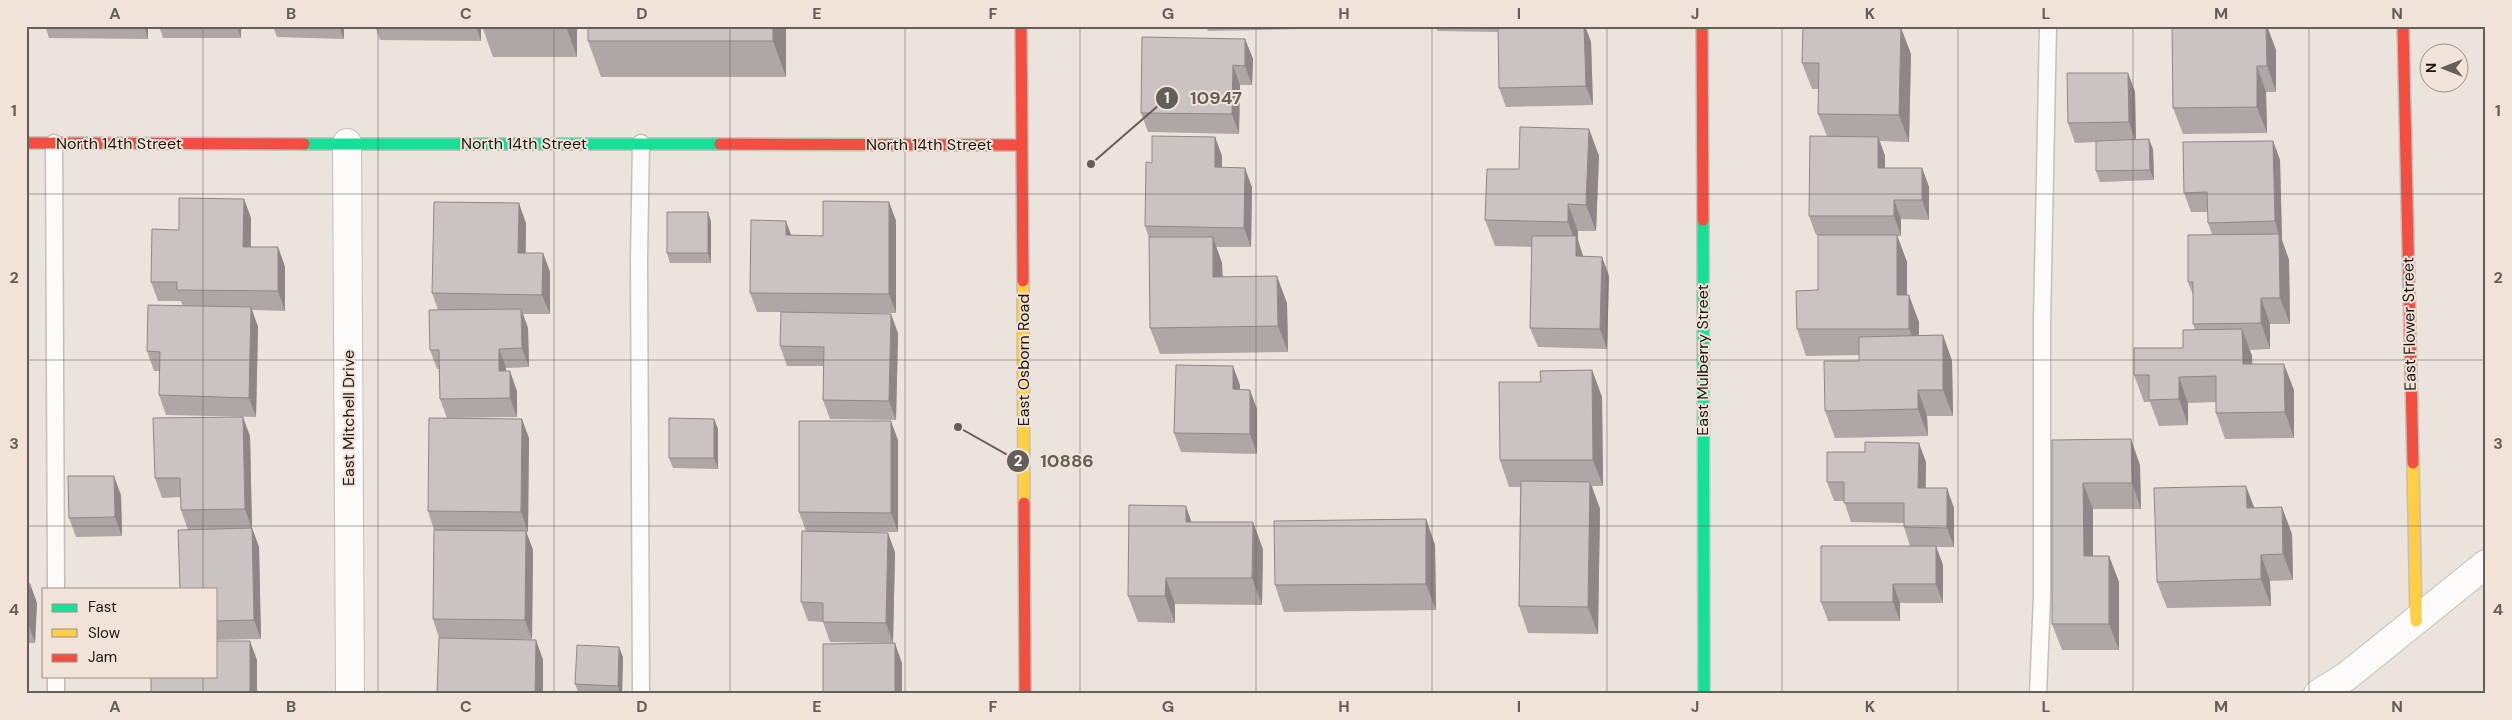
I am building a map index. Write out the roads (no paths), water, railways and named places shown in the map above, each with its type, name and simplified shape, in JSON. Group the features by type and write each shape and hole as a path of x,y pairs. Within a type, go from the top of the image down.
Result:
{"street":[{"name":"East Osborn Road","path":"1021,26 1025,694"},
{"name":"East Mulberry Street","path":"1702,26 1704,694"},
{"name":"East Flower Street","path":"2404,26 2416,621"},
{"name":"North 14th Street","path":"26,143 1021,145"},
{"name":"East Mitchell Drive","path":"346,143 350,694"},
{"path":"2318,694 2348,676 2486,564"}],"lane":[{"path":"2038,694 2042,596 2042,322 2048,26"},
{"path":"54,143 56,588"},
{"path":"641,143 639,259 641,694"},
{"path":"56,678 56,694"}],"place":[{"name":"10947","path":"1091,164"},
{"name":"10886","path":"958,427"}]}
